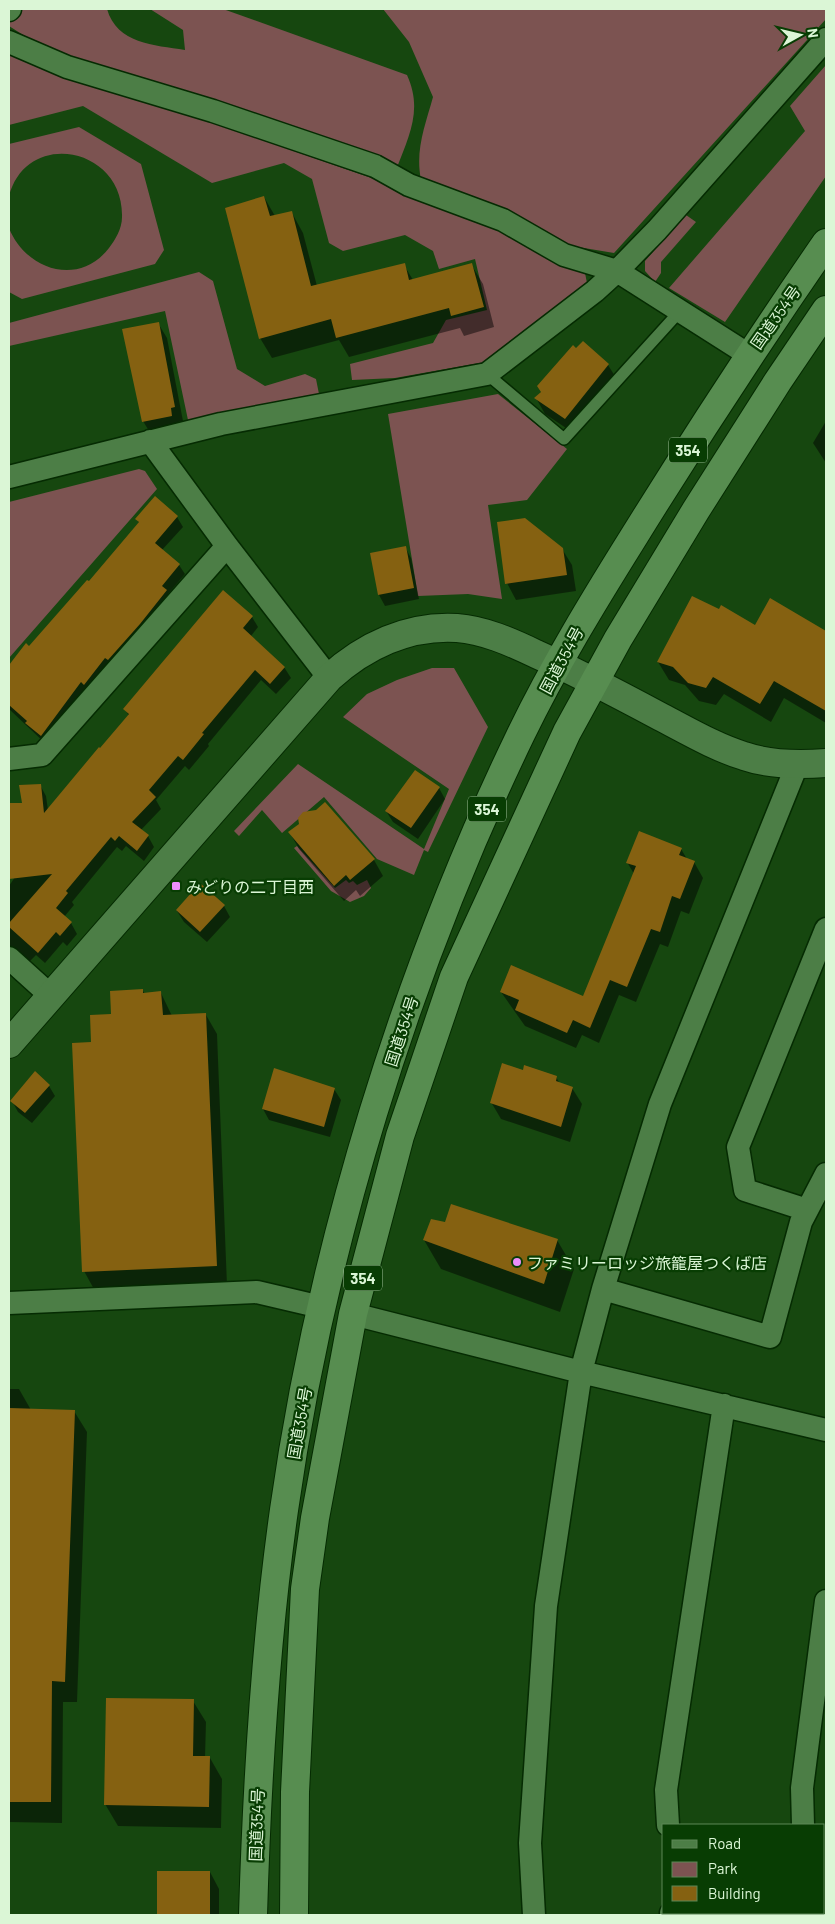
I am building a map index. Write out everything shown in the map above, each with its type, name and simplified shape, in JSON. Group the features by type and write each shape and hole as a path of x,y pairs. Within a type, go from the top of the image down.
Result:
{"highway":[{"name":"国道354号","path":"253,1915 256,1818 264,1680 284,1509 321,1307 367,1133 425,959 522,732 558,663 638,530 749,355 826,243"},
{"name":"国道354号","path":"294,1915 295,1792 305,1589 315,1518 354,1314 400,1136 454,976 567,732 618,639 696,510 826,310"}],"street":[{"path":"9,477 221,424 487,374 595,291 618,271 657,230 826,39"},
{"path":"9,42 67,67 213,111 375,166 409,185 503,220 564,255 618,271 749,355"},
{"path":"150,441 227,546 329,678"},
{"path":"9,759 42,755 227,546"},
{"path":"9,1044 329,678 346,663 384,641 408,633 435,629 457,628 480,632 508,641 558,663 711,743 744,756 798,765 826,763"},
{"path":"534,1915 530,1843 546,1606 582,1372 603,1289 660,1104 798,765"},
{"path":"807,1210 746,1190 738,1147 826,929"},
{"path":"9,958 51,996"},
{"path":"603,1289 770,1337 801,1222 826,1174"},
{"path":"9,1303 257,1292 321,1307"},
{"path":"354,1314 582,1372 826,1430"},
{"path":"668,1824 666,1790 724,1405"},
{"path":"802,1824 802,1788 826,1601"}],"lane":[{"path":"487,374 564,439 680,311"}],"green space":[{"path":"21,9 107,9 112,21 128,36 149,44 185,50 183,30 150,9 223,9 407,75 412,88 414,111 409,134 396,170 39,45 9,26 9,19"},
{"path":"383,9 826,9 826,19 614,253 560,244 510,211 421,180 419,169 420,148 433,97 409,42"},
{"path":"9,54 394,186 402,195 503,228 585,273 587,283 485,362 395,378 352,380 350,364 433,343 446,320 487,310 475,259 439,269 433,251 405,235 343,251 329,243 312,179 284,163 212,183 83,106 9,125"},
{"path":"826,65 826,176 725,322 669,288 805,131 790,106"},
{"path":"79,127 141,164 164,250 155,264 22,299 9,292 9,228 27,254 39,263 53,268 68,270 83,268 96,260 109,248 116,238 122,221 118,193 108,175 92,162 73,155 53,154 35,161 19,175 9,196 9,144"},
{"path":"686,215 696,222 661,262 661,273 655,282 645,271 645,261"},
{"path":"199,272 213,281 237,369 265,386 305,374 316,379 319,394 188,420 165,311 9,346 9,323"},
{"path":"498,394 567,449 527,500 488,505 502,599 468,594 418,596 388,414"},
{"path":"139,469 145,471 157,489 9,658 9,502"},
{"path":"432,668 454,668 488,727 428,852 424,850 414,875 377,859 324,797 282,833 262,810 239,836 234,831 298,764 424,849 449,789 343,717 367,694 397,680"},
{"path":"297,846 335,888 346,880 349,883 353,881 357,885 367,880 371,888 364,896 350,902 331,891 294,848"}],"building":[{"path":"264,196 270,216 292,211 311,286 405,263 409,280 472,263 484,307 451,316 449,308 336,338 331,319 259,339 225,208"},
{"path":"159,322 175,407 171,408 172,416 142,422 122,329"},
{"path":"583,341 609,364 565,419 534,398 541,392 537,386 573,345 576,348"},
{"path":"155,496 178,516 155,543 180,564 162,586 167,590 140,624 108,660 105,658 84,685 81,682 41,736 25,723 27,721 9,705 9,665 26,643 29,646 87,580 89,581 139,522 135,519"},
{"path":"525,518 563,548 567,575 505,584 497,522"},
{"path":"406,546 414,588 378,595 370,553"},
{"path":"223,590 253,616 243,628 285,667 270,684 255,670 202,733 204,734 183,760 178,756 149,790 156,797 132,822 149,835 137,851 119,836 115,841 111,837 66,891 68,893 56,908 72,922 60,936 56,932 38,953 9,927 9,923 52,874 9,879 9,803 22,803 19,785 41,784 44,813 129,714 123,709"},
{"path":"692,596 719,609 721,605 755,625 770,598 826,631 826,711 774,681 760,704 713,677 706,688 688,683 673,667 657,662"},
{"path":"415,770 440,787 411,828 385,811"},
{"path":"325,802 375,859 350,880 346,875 334,886 288,832 299,824 298,818 303,812 316,810"},
{"path":"639,831 682,848 679,855 695,861 680,899 672,896 660,932 651,929 627,987 610,980 590,1028 573,1020 567,1033 515,1010 519,1000 500,992 511,965 583,996 636,866 626,863"},
{"path":"200,883 225,905 200,932 176,910"},
{"path":"143,989 143,993 161,991 163,1015 206,1013 217,1266 82,1272 72,1043 91,1042 90,1015 111,1014 110,991"},
{"path":"502,1063 523,1070 524,1065 557,1076 556,1081 573,1087 561,1127 490,1103"},
{"path":"274,1068 335,1088 324,1127 262,1109"},
{"path":"35,1071 50,1085 25,1113 10,1101"},
{"name":"ファミリーロッジ旅籠屋つくば店","path":"451,1204 558,1239 544,1284 423,1240 431,1219 445,1222"},
{"path":"9,1408 75,1410 65,1682 52,1681 51,1802 9,1802"},
{"path":"106,1698 194,1699 193,1756 210,1756 209,1807 104,1805"},
{"path":"157,1871 210,1871 210,1915 157,1915"}],"place":[{"name":"みどりの二丁目西","path":"176,886"},
{"name":"ファミリーロッジ旅籠屋つくば店","path":"517,1262"}]}
